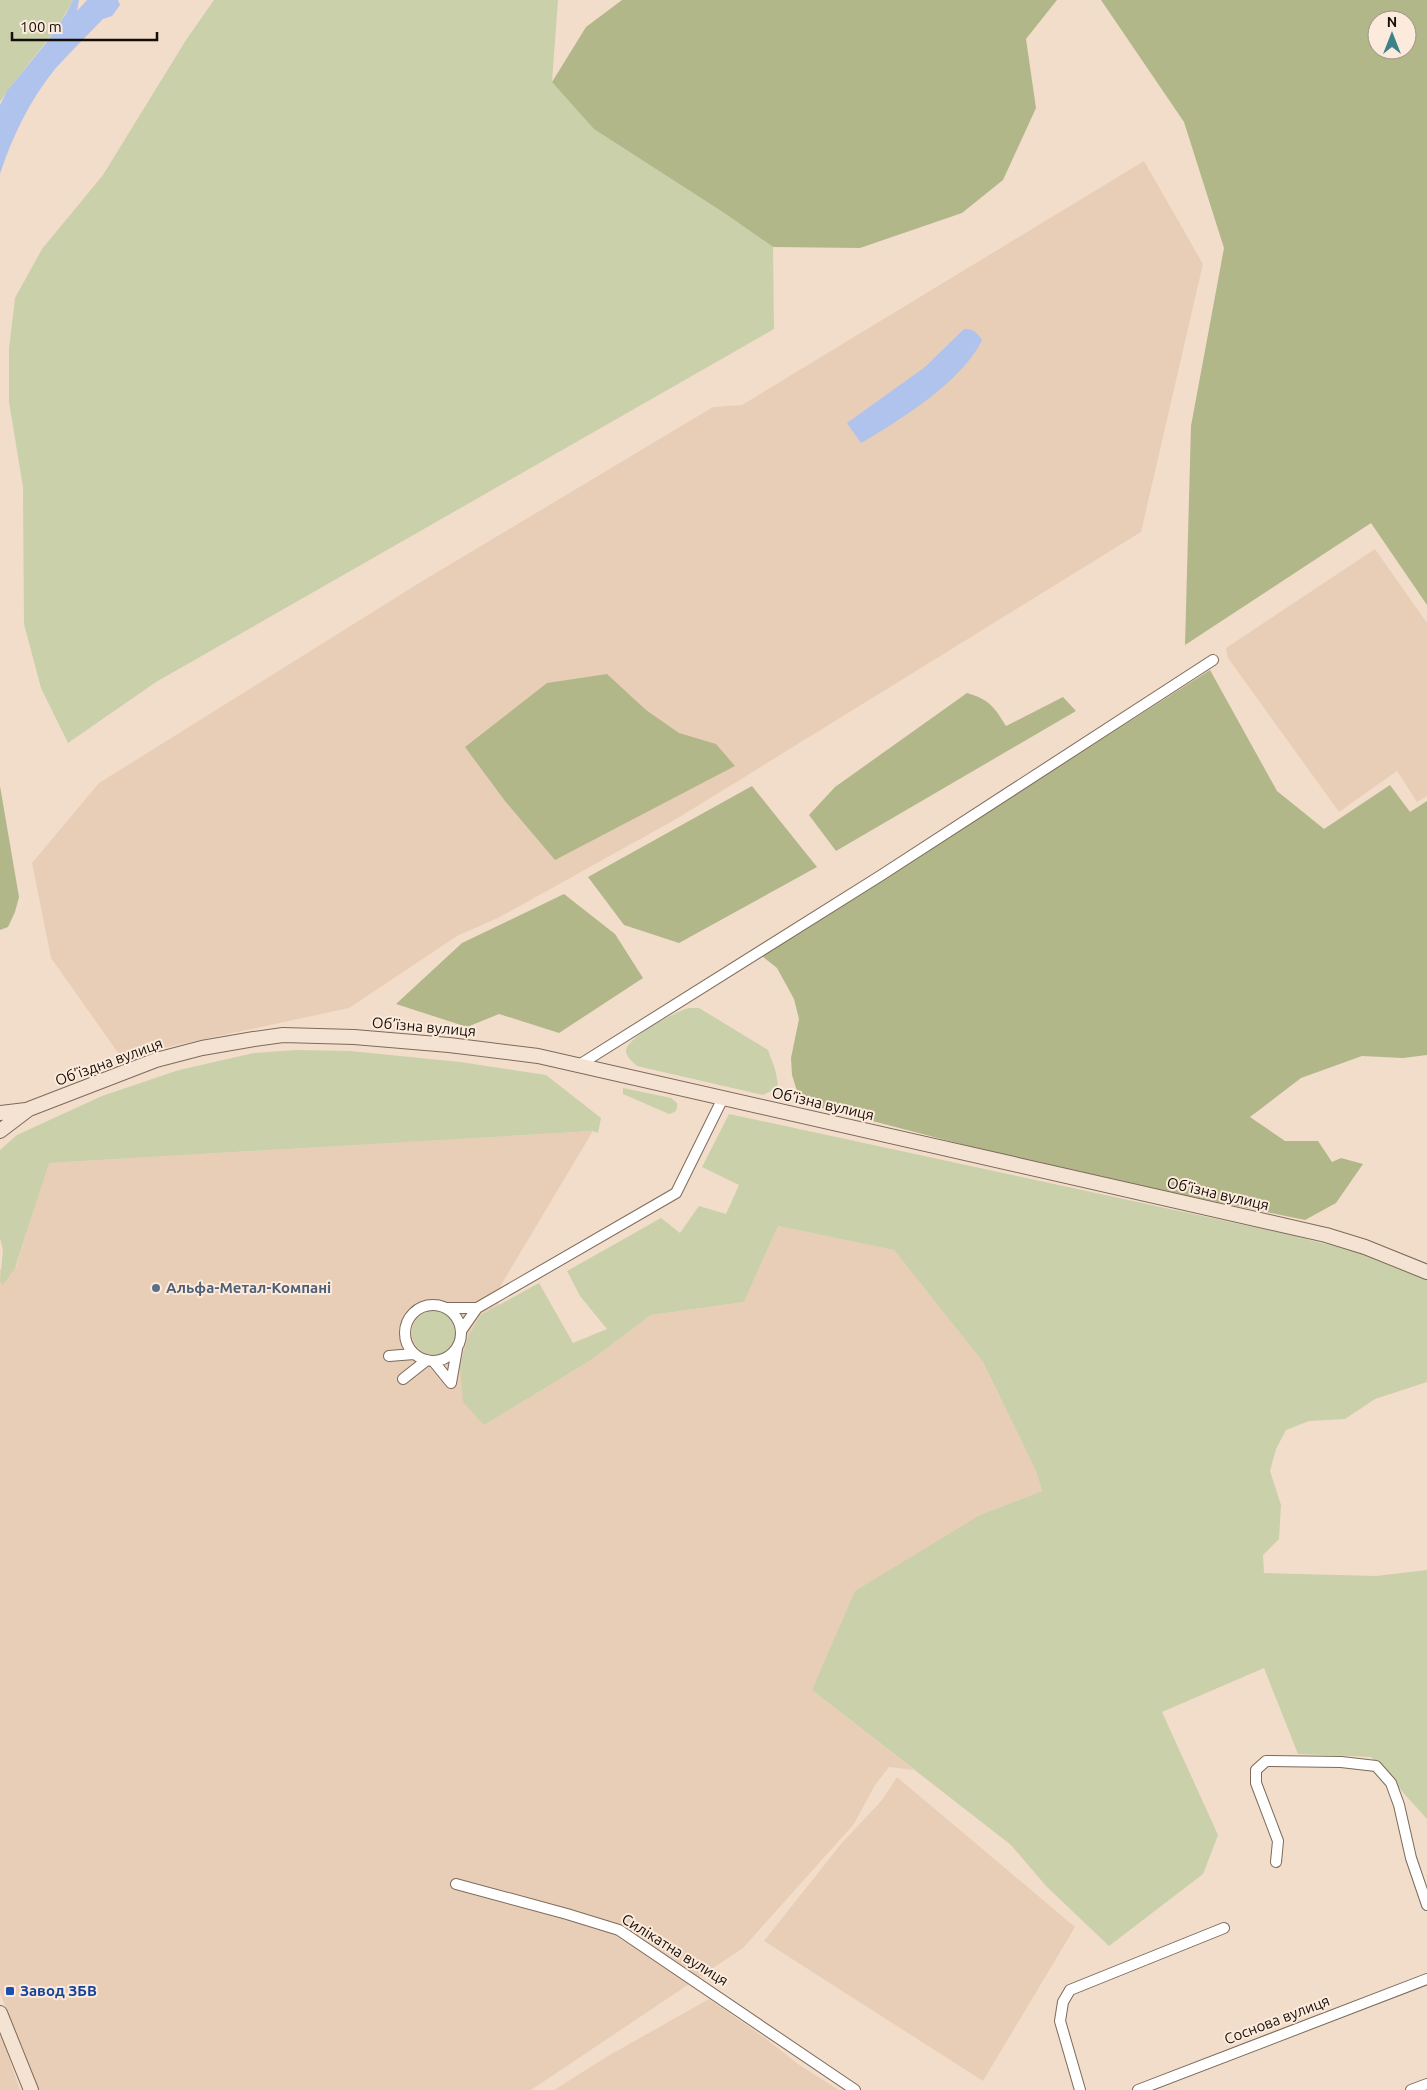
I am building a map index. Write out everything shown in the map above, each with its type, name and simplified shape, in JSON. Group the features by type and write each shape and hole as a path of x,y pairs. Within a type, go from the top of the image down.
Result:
{"main road":[{"name":"Об’їзна вулиця","path":"202,1048 283,1035 311,1035 449,1045 538,1056 1326,1235 1365,1247 1427,1272"},
{"name":"Об’їздна вулиця","path":"29,1109 156,1060 202,1048"},
{"path":"0,1113 29,1109"},
{"path":"0,1131 29,1109"},
{"path":"0,2012 31,2090"}],"street":[{"path":"579,1065 880,876 1213,660"},
{"path":"461,1331 477,1308 676,1193 723,1098"},
{"path":"457,1349 448,1358 388,1356 405,1341 406,1322 416,1310 432,1305 447,1308 477,1308"},
{"path":"405,1341 451,1383 457,1349 461,1339 461,1331 458,1319 447,1308"},
{"path":"1276,1862 1278,1841 1256,1783 1256,1770 1266,1761 1341,1762 1376,1766 1391,1783 1399,1806 1410,1858 1427,1905"},
{"name":"Силікатна вулиця","path":"456,1884 620,1930 855,2090"},
{"path":"1080,2090 1060,2020 1063,2002 1070,1990 1224,1928"},
{"name":"Соснова вулиця","path":"1138,2090 1427,1979"},
{"path":"1411,2090 1427,2084"}],"shaded area":[{"path":"1144,161 1203,264 1141,532 678,818 498,918 457,936 349,1008 121,1057 51,958 32,863 99,783 419,583 713,407 742,405"},
{"path":"1375,549 1427,623 1427,796 1417,802 1397,771 1339,812 1228,658 1226,648"},
{"path":"593,1131 501,1285 484,1425 591,1360 651,1315 744,1302 778,1226 894,1250 983,1362 1036,1471 1042,1491 980,1515 812,1690 914,1770 889,1767 875,1785 854,1824 743,1948 531,2090 38,2090 0,1993 0,1270 11,1260 16,1267 48,1163"},
{"path":"897,1777 1075,1927 983,2081 764,1941 841,1844 882,1800"},
{"path":"709,1999 765,2038 798,2064 839,2090 554,2090 608,2056"},
{"path":"0,2036 5,2046 20,2090 0,2090"}],"green space":[{"path":"0,0 73,0 48,40 0,102"},
{"path":"214,0 558,0 552,82 689,187 773,247 774,329 156,682 68,743 41,688 24,624 23,487 9,402 9,349 15,298 42,249 103,175 186,40"},
{"path":"622,0 1057,0 1026,39 1036,108 1003,180 962,213 860,248 773,247 726,214 594,129 552,82 586,27"},
{"path":"1101,0 1427,0 1427,605 1371,523 1185,645 1191,426 1224,248 1184,122"},
{"path":"1210,670 1277,791 1324,829 1390,785 1410,812 1427,801 1427,1055 1403,1058 1362,1056 1301,1078 1250,1117 1285,1141 1318,1141 1332,1162 1341,1158 1363,1164 1336,1203 1305,1220 1149,1188 999,1154 811,1105 797,1091 792,1075 791,1058 799,1019 794,999 777,968 762,956"},
{"path":"607,674 646,710 679,733 716,744 735,766 555,860 505,801 465,747 547,683"},
{"path":"967,693 981,698 991,705 1006,726 1063,697 1076,711 836,851 809,815 835,787"},
{"path":"0,786 19,897 8,927 0,930"},
{"path":"752,786 817,867 679,943 624,925 588,877"},
{"path":"564,894 615,934 643,978 559,1033 499,1014 467,1027 396,1004 462,943"},
{"path":"689,1008 699,1008 768,1050 778,1084 775,1089 763,1095 637,1066 630,1060 626,1051 634,1039 663,1019"},
{"path":"297,1050 350,1051 460,1062 546,1075 601,1118 598,1133 593,1131 49,1163 15,1268 3,1285 0,1281 3,1250 0,1238 0,1150 17,1135 102,1096 179,1070 254,1053"},
{"path":"623,1088 671,1098 677,1103 677,1109 669,1114 623,1094"},
{"path":"729,1114 1295,1236 1379,1259 1412,1271 1427,1279 1427,1382 1375,1399 1345,1419 1309,1421 1286,1430 1276,1449 1270,1471 1281,1505 1279,1539 1263,1555 1264,1573 1376,1576 1427,1570 1427,1819 1371,1757 1298,1754 1264,1668 1162,1712 1218,1835 1203,1874 1109,1946 1046,1886 1011,1845 812,1690 855,1591 980,1515 1042,1491 1036,1471 983,1362 894,1250 778,1226 744,1302 651,1315 591,1360 484,1425 463,1402 460,1366 468,1337 481,1315 539,1283 573,1343 607,1329 580,1296 567,1271 661,1218 680,1233 699,1206 726,1214 739,1185 702,1167"},
{"path":"434,1311 446,1315 452,1321 456,1333 452,1345 446,1351 434,1355 422,1351 416,1345 412,1333 416,1321 422,1315"}],"water":[{"path":"73,0 79,0 77,11 87,0 118,0 120,5 112,16 103,19 46,81 23,119 10,146 0,174 0,105 7,91 46,43 66,14"},
{"path":"964,329 974,332 982,340 973,355 960,370 929,399 861,443 847,423 925,367"}],"place":[{"name":"Альфа-Метал-Компані","path":"156,1288"},
{"name":"Завод ЗБВ","path":"10,1991"}]}
